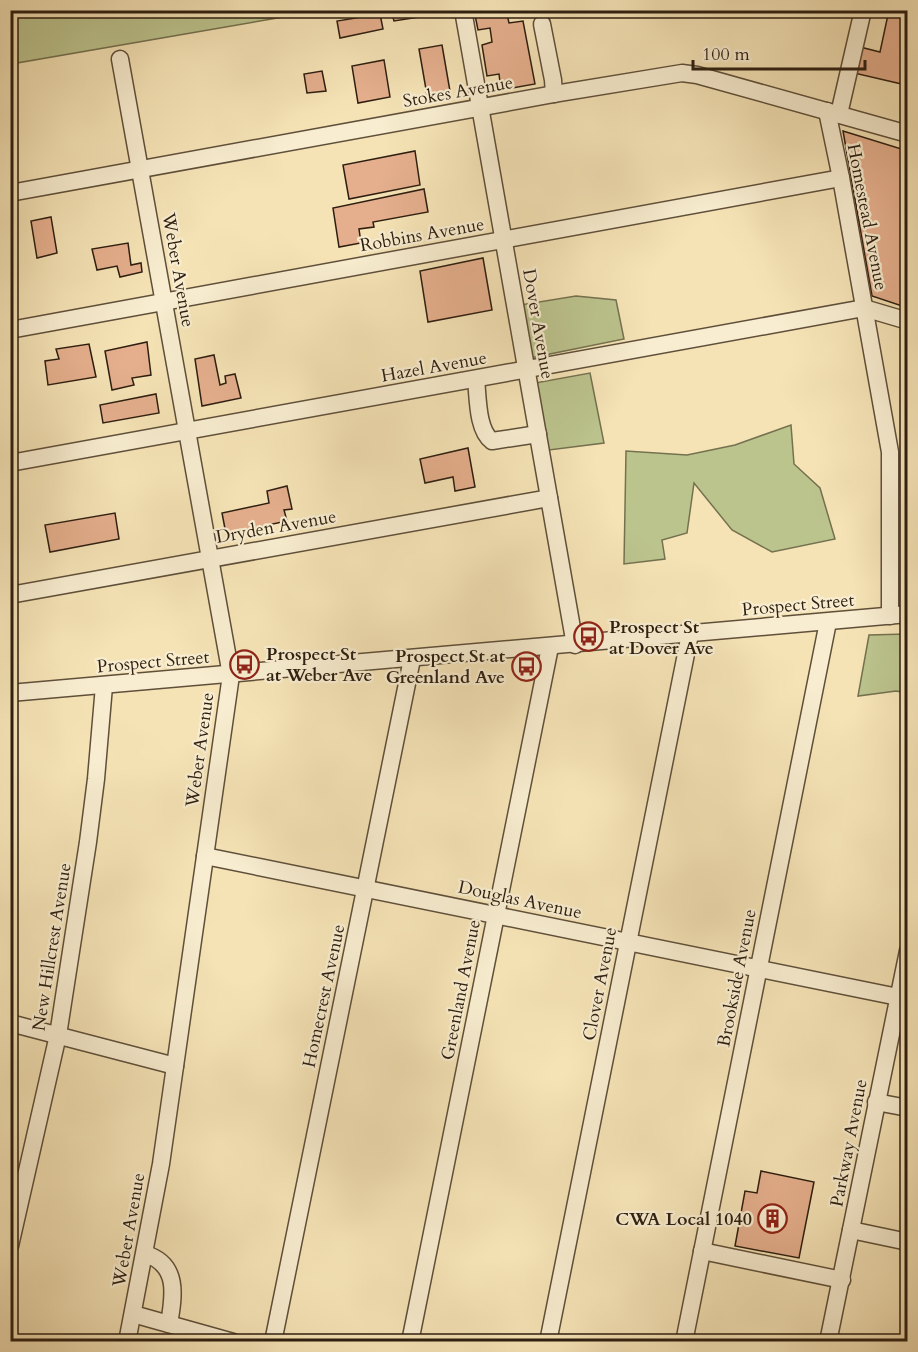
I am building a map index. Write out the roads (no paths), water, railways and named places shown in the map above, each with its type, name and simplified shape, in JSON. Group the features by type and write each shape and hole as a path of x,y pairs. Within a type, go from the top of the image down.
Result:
{"street":[{"name":"Dover Avenue","path":"463,10 574,645"},
{"path":"833,113 863,10"},
{"path":"542,24 554,94"},
{"name":"Weber Avenue","path":"120,59 231,675 175,1066 145,1254 127,1341"},
{"name":"Stokes Avenue","path":"10,193 554,94 682,73 697,75 908,134"},
{"name":"Homestead Avenue","path":"833,113 842,178 890,452 890,616"},
{"name":"Robbins Avenue","path":"10,330 842,178"},
{"path":"864,308 908,321"},
{"name":"Hazel Avenue","path":"10,464 864,308"},
{"path":"476,379 481,418 486,436 492,441 538,434"},
{"name":"Dryden Avenue","path":"10,595 549,498"},
{"name":"Prospect Street","path":"10,693 908,614"},
{"name":"Brookside Avenue","path":"684,1341 828,622"},
{"name":"Clover Avenue","path":"548,1341 690,634"},
{"name":"Greenland Avenue","path":"410,1341 550,647"},
{"name":"Homecrest Avenue","path":"273,1341 412,659"},
{"name":"New Hillcrest Avenue","path":"10,1246 58,1035 88,842 104,686"},
{"name":"Douglas Avenue","path":"205,856 898,997"},
{"name":"Parkway Avenue","path":"828,1341 908,951"},
{"path":"10,1023 175,1066"},
{"path":"876,1102 908,1108"},
{"path":"851,1230 908,1242"},
{"path":"702,1251 842,1280"},
{"path":"145,1254 157,1257 165,1264 173,1284 169,1324"},
{"path":"133,1314 233,1341"}],"place":[{"name":"Prospect St at Dover Ave","path":"588,637"},
{"name":"Prospect St at Weber Ave","path":"245,664"},
{"name":"Prospect St at Greenland Ave","path":"526,666"},
{"name":"CWA Local 1040","path":"773,1219"}]}
